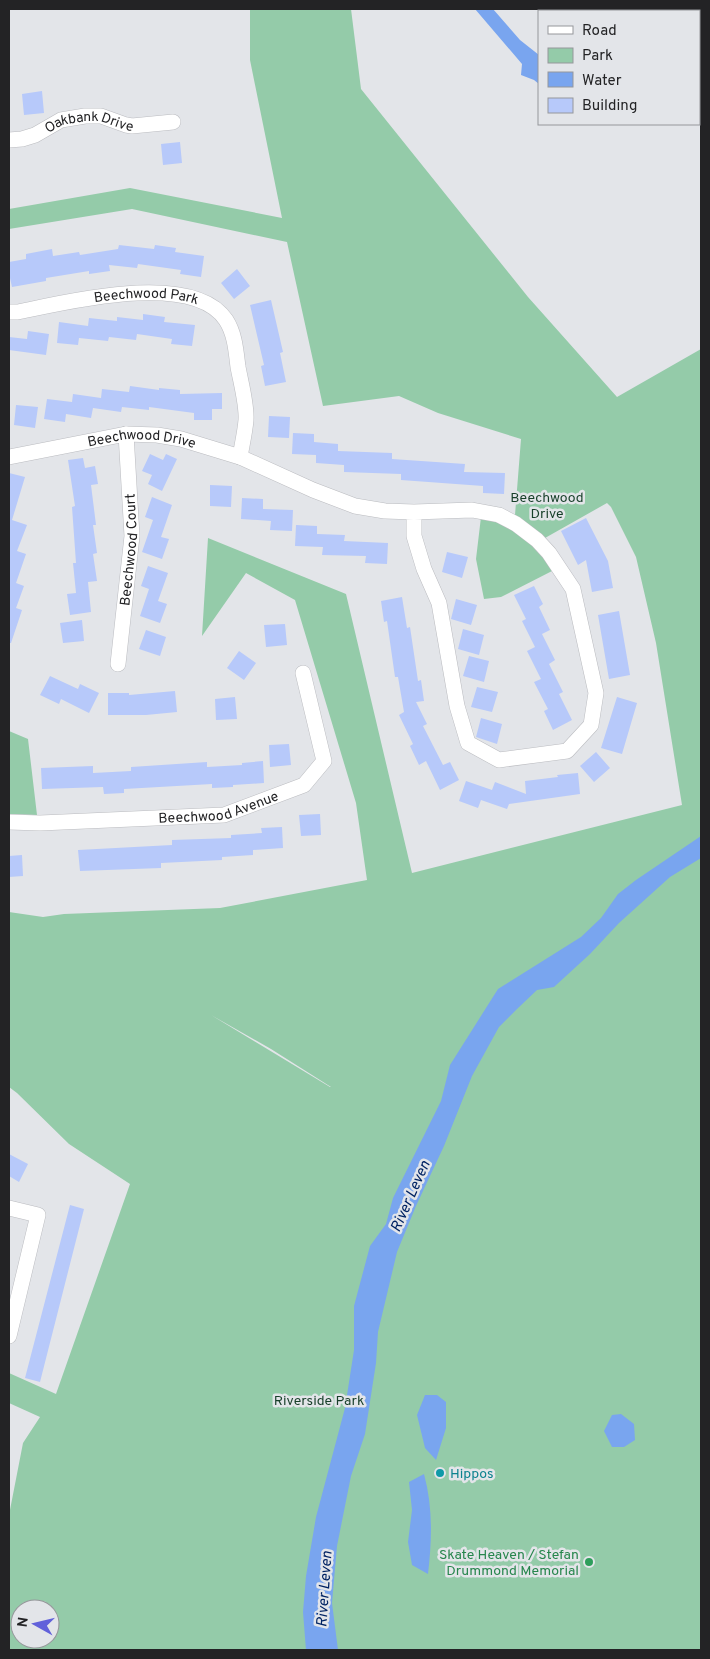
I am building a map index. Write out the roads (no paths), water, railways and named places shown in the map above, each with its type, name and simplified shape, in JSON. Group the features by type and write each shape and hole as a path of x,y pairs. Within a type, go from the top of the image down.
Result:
{"street":[{"name":"Oakbank Drive","path":"9,140 35,135 61,120 85,116 101,116 132,126 173,122"},
{"name":"Beechwood Park","path":"9,312 18,312 98,295 137,292 195,298 212,307 225,319 234,337 246,418 240,457"},
{"name":"Beechwood Drive","path":"9,457 126,434 157,435 181,439 240,457 313,490 356,506 385,511 414,512 472,510 499,515 516,524 537,540 563,572 573,590 596,693 591,725 567,751 498,760 468,743 457,706 439,603 424,569 414,536 414,512"},
{"name":"Beechwood Court","path":"118,664 132,536 126,434"},
{"name":"Beechwood Avenue","path":"9,822 40,823 224,815 304,785 324,761 302,674"},
{"path":"9,1208 38,1215 9,1336"}],"water":[{"path":"475,9 493,9 520,40 538,54 538,83 521,75 522,64"},
{"name":"River Leven","path":"701,836 701,858 670,877 619,923 590,954 554,987 537,990 517,1009 499,1027 472,1076 444,1146 397,1252 378,1332 376,1363 365,1434 351,1476 337,1546 332,1603 338,1650 306,1650 303,1612 306,1576 316,1517 345,1408 354,1350 354,1306 370,1246 386,1224 393,1198 441,1101 450,1065 498,989 581,937 601,918 618,894"},
{"path":"425,1395 437,1395 446,1402 446,1428 436,1460 425,1448 417,1415"},
{"path":"621,1414 634,1424 635,1440 624,1447 612,1447 604,1431 612,1415"},
{"path":"424,1474 431,1524 428,1574 412,1565 408,1542 412,1510 409,1482"}],"place":[{"name":"Hippos","path":"440,1473"},
{"name":"Skate Heaven / Stefan Drummond Memorial","path":"589,1562"}],"park label":[{"name":"Riverside Park","path":"319,1400"}]}
